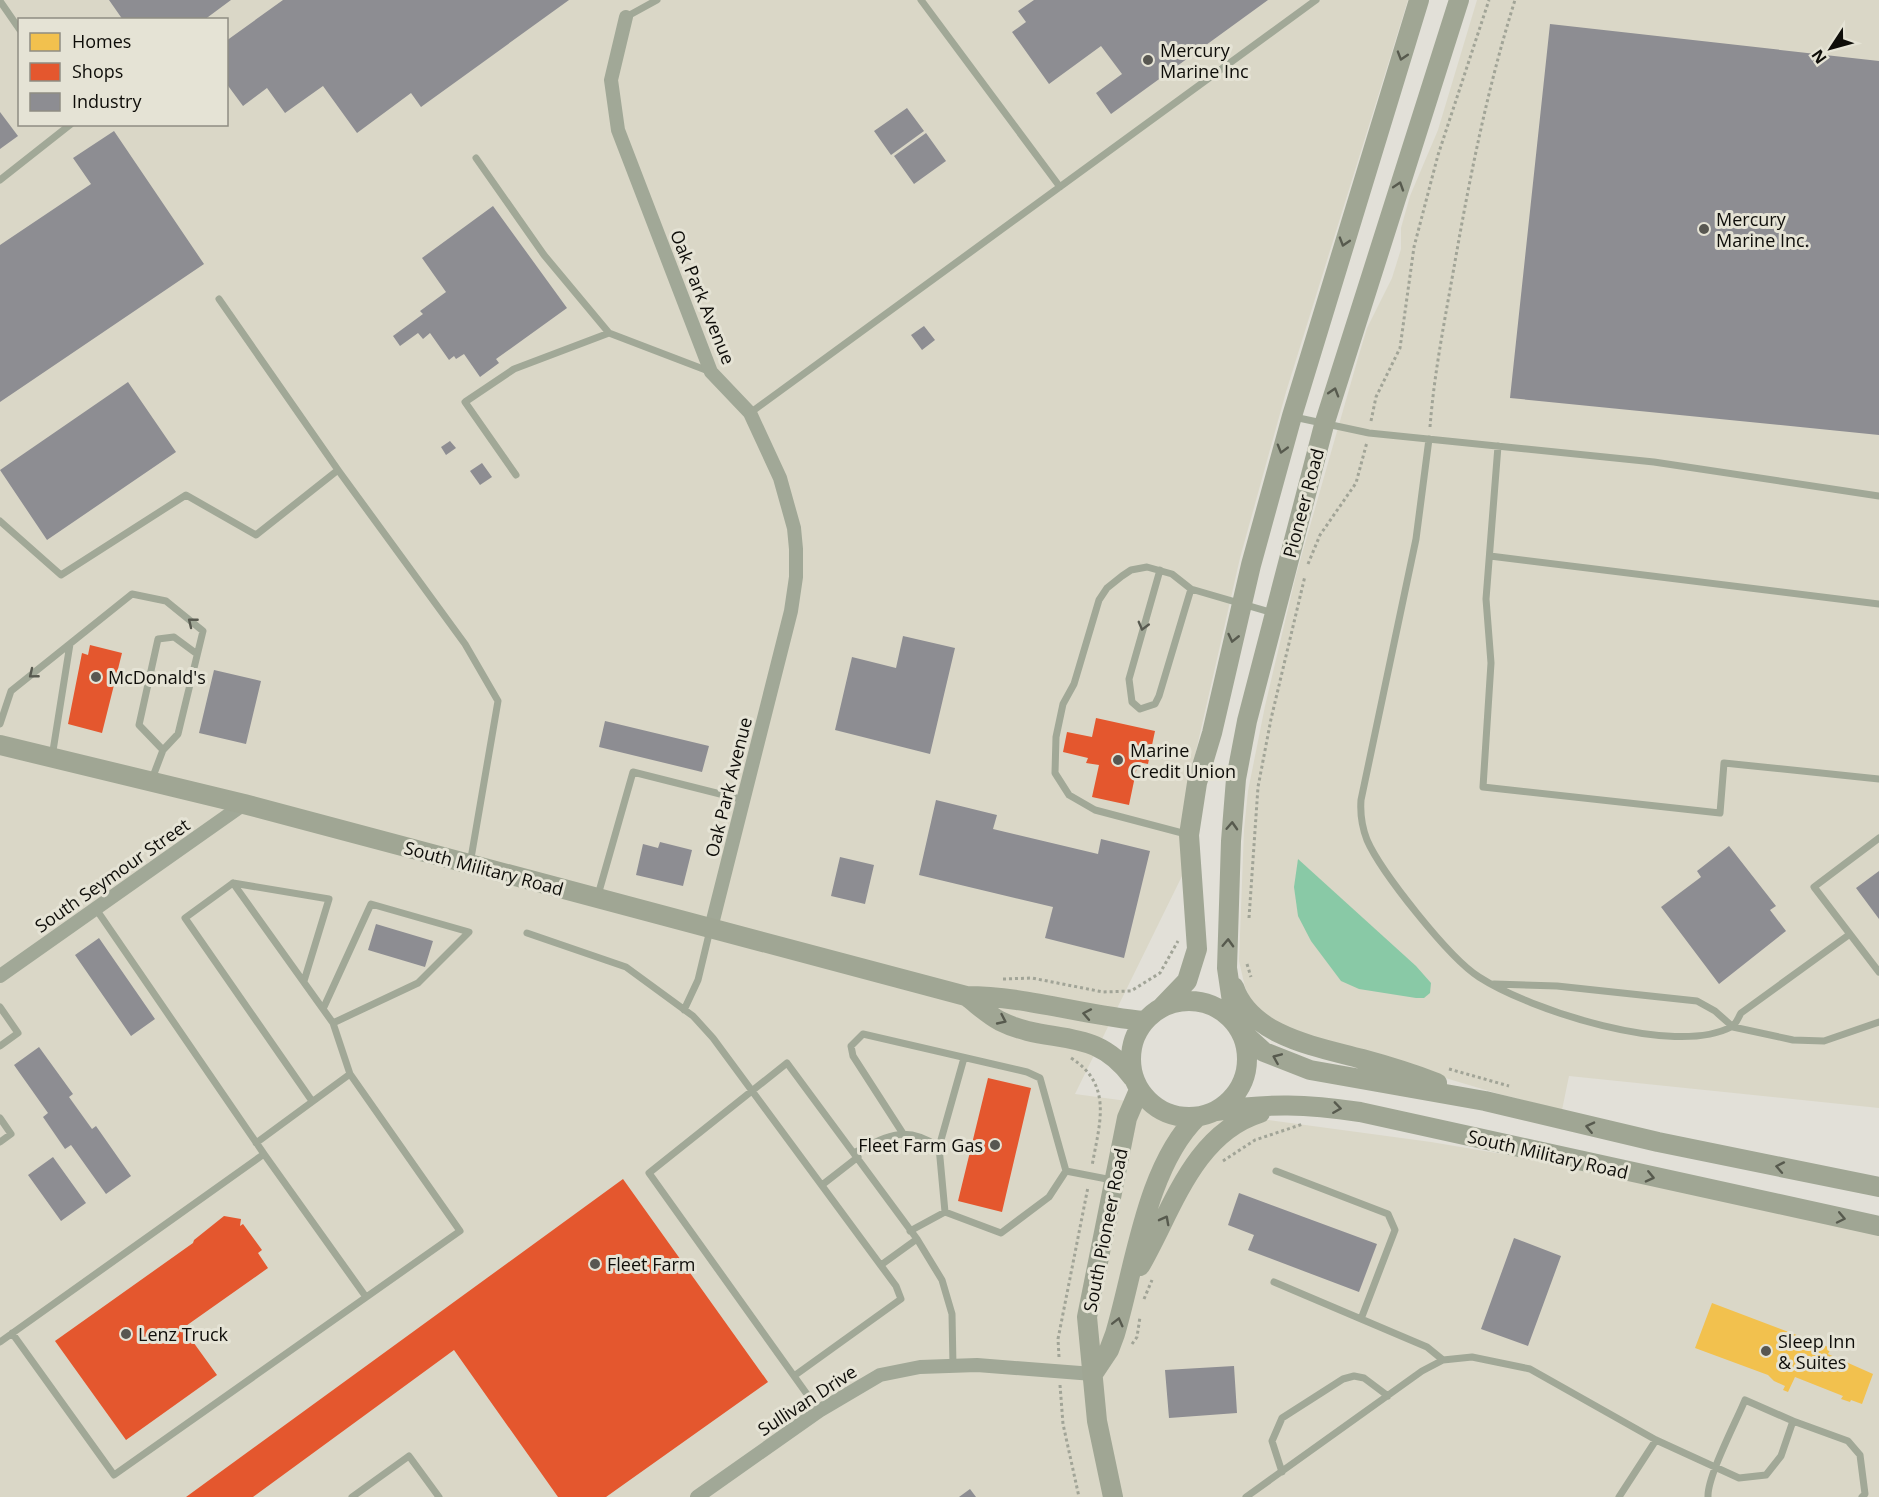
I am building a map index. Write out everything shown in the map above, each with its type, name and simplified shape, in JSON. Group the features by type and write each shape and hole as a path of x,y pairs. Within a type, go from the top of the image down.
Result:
{"main road":[{"name":"Pioneer Road","path":"1162,1006 1187,981 1197,949 1189,835 1197,783 1217,711 1241,604 1292,416 1419,0"},
{"name":"Pioneer Road","path":"1238,1027 1227,968 1236,779 1273,613 1324,425 1459,0"},
{"name":"South Military Road","path":"0,745 244,804 966,996 994,996 1095,1016 1145,1021"},
{"path":"1227,968 1236,993 1246,1007 1280,1033 1317,1047 1416,1076 1485,1101"},
{"name":"South Military Road","path":"966,996 1001,1021 1102,1047 1124,1065 1137,1084"},
{"path":"1181,1000 1201,1001 1220,1008 1238,1027 1247,1049 1247,1068 1242,1085 1231,1101 1207,1114 1180,1117 1164,1112 1150,1103 1137,1084 1131,1049 1145,1021 1162,1006 1181,1000"},
{"name":"South Military Road","path":"1238,1027 1264,1052 1300,1067 1485,1101 1658,1142 1879,1187"},
{"name":"South Pioneer Road","path":"1113,1497 1104,1461 1087,1317 1127,1118 1137,1084"},
{"name":"South Military Road","path":"1207,1114 1260,1104 1328,1107 1879,1226"},
{"path":"1126,1289 1194,1166 1214,1139 1237,1122 1250,1116 1305,1105"},
{"name":"South Pioneer Road","path":"1093,1374 1109,1350 1142,1232 1168,1154 1177,1139 1207,1114"}],"street":[{"name":"Oak Park Avenue","path":"626,17 610,80 618,130 711,372 750,413 775,463 788,500 795,535 797,563 791,611 711,928"},
{"name":"South Seymour Street","path":"0,976 244,804"},
{"name":"Sullivan Drive","path":"697,1497 819,1411 860,1384 880,1375 920,1367 977,1365 1093,1374"}],"lane":[{"path":"626,17 657,0"},
{"path":"921,0 1060,187"},
{"path":"750,413 1316,0"},
{"path":"0,1 18,27"},
{"path":"0,180 68,126"},
{"path":"476,158 544,255 609,333 711,372"},
{"path":"219,298 338,470 465,644 498,701 470,864"},
{"path":"516,475 465,402 514,369 609,333"},
{"path":"1292,416 1324,425 1369,433 1663,463 1794,485 1879,496"},
{"path":"1430,439 1416,539 1362,788 1361,819 1372,850 1395,885 1465,966 1492,984 1547,1008 1617,1028 1688,1038 1705,1036 1733,1027 1741,1013 1850,934"},
{"path":"1498,446 1486,599 1491,663 1483,787 1720,813 1724,764 1879,779"},
{"path":"0,521 61,575 186,495 256,535 338,470"},
{"path":"1490,556 1879,604"},
{"path":"1189,835 1084,805 1070,795 1053,766 1063,704 1074,684 1099,600 1107,588 1140,566 1172,574 1191,589 1273,613"},
{"path":"1160,570 1129,679 1132,702 1140,709 1155,704 1160,696 1191,589"},
{"path":"0,724 11,691 132,594 166,601 203,630 178,734 163,750 152,782"},
{"path":"163,750 139,725 158,639 174,637 198,654"},
{"path":"52,758 70,644"},
{"path":"597,898 633,772 744,800"},
{"path":"1879,838 1814,887 1879,972"},
{"path":"304,981 329,899 233,883 185,918 312,1101"},
{"path":"12,1333 114,1475 460,1231 350,1074 333,1023 233,883"},
{"path":"323,1009 371,904 469,932 418,983 333,1023"},
{"path":"96,909 256,1143 366,1297"},
{"path":"684,1010 698,980 711,928"},
{"path":"527,933 626,967 684,1010 713,1038 753,1090 896,1286 901,1299 794,1376"},
{"path":"1492,984 1557,986 1692,1000 1715,1011 1733,1027 1793,1040 1832,1039 1879,1022"},
{"path":"0,1007 18,1033 0,1046"},
{"path":"902,1132 853,1056 851,1046 863,1034 1027,1072 1040,1078 1066,1172 1049,1197 1001,1233 945,1212 910,1231"},
{"path":"945,1212 939,1147 964,1058"},
{"path":"819,1411 649,1173 788,1063 916,1239 942,1280 949,1296 952,1314 953,1366"},
{"path":"256,1143 350,1074"},
{"path":"0,1118 11,1134 0,1142"},
{"path":"822,1185 856,1155 902,1132 923,1137 939,1147"},
{"path":"0,1342 264,1154"},
{"path":"1276,1171 1388,1214 1395,1230 1361,1319"},
{"path":"1066,1172 1114,1181"},
{"path":"881,1265 916,1239"},
{"path":"1274,1282 1427,1347 1443,1360"},
{"path":"1246,1497 1422,1371 1443,1360 1472,1357 1530,1369 1656,1440 1739,1478 1766,1475 1781,1456 1793,1421"},
{"path":"1282,1472 1272,1441 1282,1418 1343,1379 1354,1376 1364,1378 1388,1396"},
{"path":"1708,1497 1717,1468 1745,1400 1848,1441 1860,1455 1865,1494 1862,1497"},
{"path":"1619,1497 1656,1440"},
{"path":"352,1497 409,1456 439,1497"}],"path":[{"path":"1248,926 1258,787 1302,590 1317,540 1358,479 1376,397 1400,348 1414,247 1435,165 1489,0"},
{"path":"1430,439 1434,383 1464,211 1488,99 1515,0"},
{"path":"1246,959 1253,983"},
{"path":"1032,978 1118,993 1131,991 1147,983 1160,973 1168,960"},
{"path":"1444,1067 1511,1087"},
{"path":"1221,1162 1256,1140 1300,1126 1328,1107"},
{"path":"1142,1304 1156,1273"},
{"path":"1130,1347 1137,1337 1140,1315"}],"shaded area":[{"path":"0,0 1408,0 1286,392 1240,558 1191,773 1183,874 1075,1094 1431,1142 1681,1184 1879,1226 1879,1497 0,1497"},
{"path":"1477,0 1879,0 1879,1108 1569,1076 1562,1110 1499,1094 1315,1039 1273,1021 1252,1002 1245,987 1239,961 1244,830 1248,791 1265,706 1296,575 1367,328 1392,278 1401,249 1401,228 1410,196 1438,130"},
{"path":"1298,859 1416,966 1431,983 1430,993 1424,998 1416,998 1359,989 1341,981 1311,941 1298,916 1294,887"}],"building: Homes":[{"name":"Sleep Inn & Suites","path":"1712,1303 1831,1348 1828,1354 1873,1374 1862,1404 1841,1399 1843,1396 1795,1377 1788,1392 1783,1390 1785,1386 1768,1375 1695,1348"}],"building: Shops":[{"name":"McDonald's","path":"90,645 122,653 102,733 68,724 82,653 88,655"},
{"name":"Marine Credit Union","path":"1096,718 1155,731 1148,764 1138,762 1129,805 1092,797 1099,765 1086,763 1088,758 1063,752 1067,732 1092,737"},
{"name":"Fleet Farm Gas","path":"988,1078 1031,1088 1002,1212 958,1201"},
{"name":"Fleet Farm","path":"623,1179 768,1382 606,1497 558,1497 454,1350 253,1497 186,1497"},
{"name":"Lenz Truck","path":"224,1216 241,1219 240,1226 243,1224 262,1250 258,1253 268,1268 183,1328 217,1375 126,1440 55,1341 193,1243"}],"building: Industry":[{"path":"109,0 231,0 207,18 122,18"},
{"path":"283,0 569,0 421,107 411,93 357,133 323,86 285,113 267,88 243,106 228,86 228,40"},
{"name":"Mercury Marine Inc","path":"1034,0 1268,0 1111,114 1096,93 1122,74 1101,46 1049,84 1012,32 1026,22 1018,11"},
{"name":"Mercury Marine Inc.","path":"1550,24 1879,61 1879,435 1510,398"},
{"path":"907,108 924,131 891,155 874,131"},
{"path":"0,112 18,136 0,149"},
{"path":"114,131 204,264 0,402 0,245 91,184 73,158"},
{"path":"926,133 946,161 914,184 894,156"},
{"path":"493,206 567,308 496,359 499,363 480,377 464,354 456,359 454,356 449,360 430,333 423,339 418,333 400,346 393,336 423,314 420,311 446,292 422,258"},
{"path":"924,326 935,340 922,350 911,335"},
{"path":"128,382 176,452 47,540 0,470"},
{"path":"450,441 456,448 446,455 441,447"},
{"path":"482,463 492,477 480,485 470,471"},
{"path":"903,636 955,648 930,754 835,730 852,657 896,668"},
{"path":"214,670 261,681 246,744 199,733"},
{"path":"605,721 709,746 702,772 599,747"},
{"path":"936,800 997,815 993,829 1098,854 1101,839 1150,851 1124,958 1045,938 1053,907 919,875"},
{"path":"660,842 692,850 683,886 636,875 643,844 658,848"},
{"path":"1729,846 1776,906 1770,910 1786,931 1719,984 1661,907 1701,877 1697,871"},
{"path":"840,857 874,865 865,904 831,896"},
{"path":"1879,871 1879,919 1856,888"},
{"path":"376,924 433,941 425,967 368,950"},
{"path":"99,938 155,1019 131,1036 75,955"},
{"path":"39,1047 73,1094 69,1097 92,1129 96,1126 131,1176 106,1194 71,1145 65,1149 43,1117 48,1113 14,1065"},
{"path":"53,1157 86,1203 61,1221 28,1175"},
{"path":"1239,1193 1377,1244 1359,1292 1248,1250 1254,1235 1228,1225"},
{"path":"1514,1238 1561,1256 1528,1346 1481,1329"},
{"path":"1234,1366 1237,1413 1169,1418 1165,1370"},
{"path":"970,1489 976,1497 959,1497"}],"place":[{"name":"Mercury Marine Inc","path":"1148,60"},
{"name":"Mercury Marine Inc.","path":"1704,229"},
{"name":"McDonald's","path":"96,677"},
{"name":"Marine Credit Union","path":"1118,760"},
{"name":"Fleet Farm Gas","path":"995,1145"},
{"name":"Fleet Farm","path":"595,1264"},
{"name":"Lenz Truck","path":"126,1334"},
{"name":"Sleep Inn & Suites","path":"1766,1351"}]}
